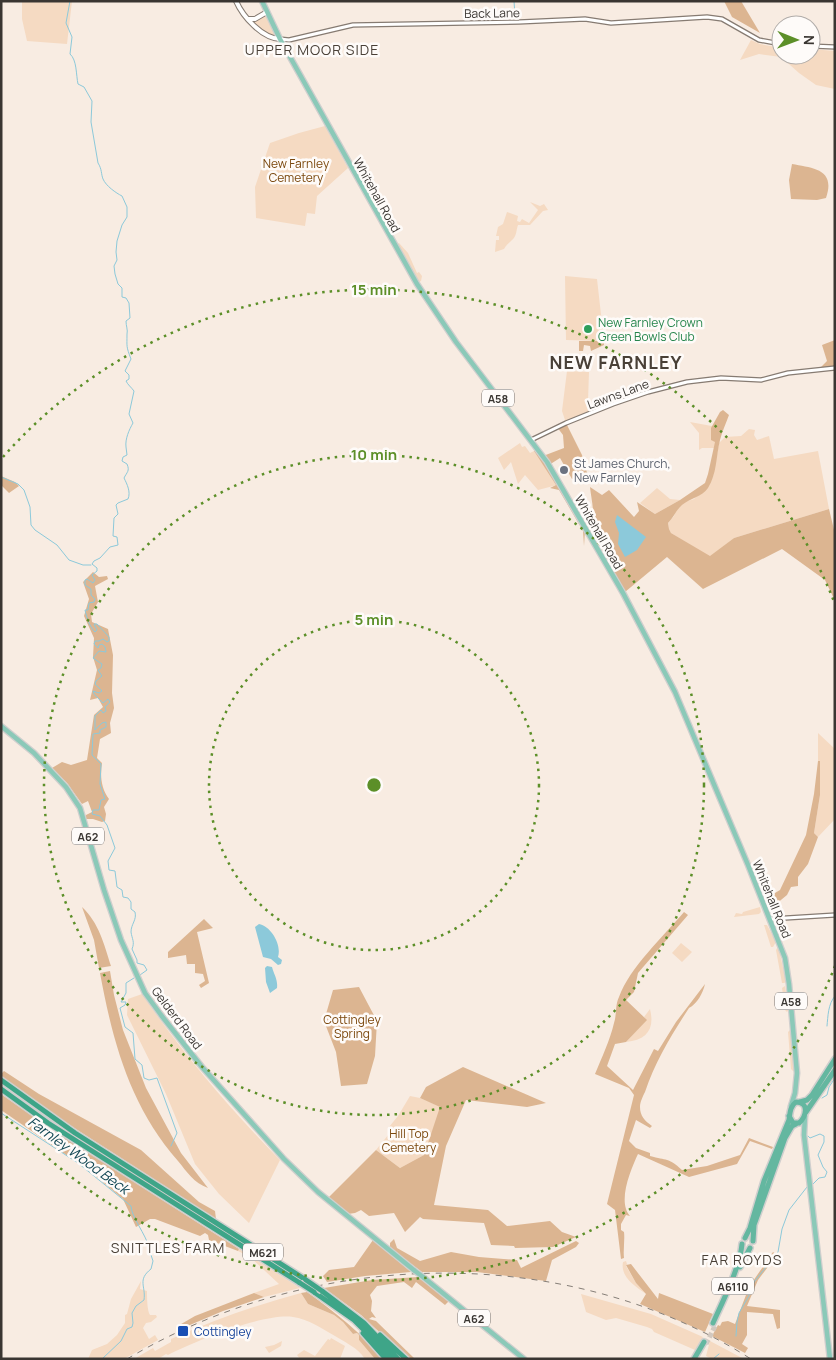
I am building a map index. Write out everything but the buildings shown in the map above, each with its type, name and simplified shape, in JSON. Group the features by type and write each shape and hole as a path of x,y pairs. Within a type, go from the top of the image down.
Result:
{"highway":[{"path":"797,1124 791,1121 790,1113 794,1103 807,1100 812,1095 835,1059"},
{"path":"826,1073 835,1063"},
{"name":"A6110","path":"790,1113 764,1181 750,1228 743,1240 742,1252 714,1324 743,1258 753,1242 754,1225 785,1138 792,1126 797,1124 805,1114 835,1070"},
{"name":"M621","path":"1,1080 354,1320 393,1359"},
{"name":"M621","path":"1,1089 48,1123 211,1223"},
{"path":"800,1102 805,1107 805,1114"},
{"name":"M621","path":"217,1227 322,1291 364,1323 398,1359"},
{"path":"745,1238 750,1238 753,1242"},
{"path":"742,1244 745,1248 750,1248"},
{"path":"325,1300 364,1334 386,1359"},
{"path":"364,1323 406,1359"},
{"path":"694,1359 705,1343 698,1359"}],"main road":[{"path":"236,1 248,19 257,27 268,36 280,40"},
{"name":"Whitehall Road","path":"262,1 285,50 416,284 452,336 547,462 623,593 674,692 785,958 797,1073 790,1113"},
{"path":"248,19 252,20 267,12"},
{"path":"257,27 260,16"},
{"name":"Gelderd Road","path":"1,726 34,753 66,787 80,808 102,884 121,940 145,994 202,1067 284,1159 318,1192 524,1359"},
{"path":"795,1093 796,1098 800,1102"},
{"path":"804,1135 805,1114"},
{"path":"797,1124 803,1129 804,1135 830,1359"}],"street":[{"name":"Back Lane","path":"280,40 289,40 354,25 585,19 611,23 707,17 722,19 759,40 771,42"},
{"path":"285,50 289,40"},
{"path":"821,46 835,47"},
{"name":"Lawns Lane","path":"531,440 613,404 648,392 687,382 721,378 761,380 788,373 835,368"},
{"path":"769,919 835,915"}],"green space":[{"path":"22,1 72,1 67,44 27,41 22,19"},
{"path":"724,1 741,1 760,33 732,17"},
{"path":"267,12 280,39 273,39 248,19 252,20"},
{"path":"751,40 771,46 771,56 759,54 740,60"},
{"path":"821,50 835,51 835,89 816,85 790,65 821,65"},
{"name":"New Farnley Cemetery","path":"325,126 348,168 317,196 315,214 307,213 305,226 256,218 255,187 270,143"},
{"path":"792,164 815,169 825,176 828,181 826,198 817,200 791,199 789,180"},
{"path":"530,202 540,206 544,204 548,210 543,211 530,225 518,225 514,238 504,249 495,252 496,240 499,240 499,236 496,236 498,227 503,224 507,212 518,216 517,221 520,222 522,219 529,223 538,210"},
{"path":"399,243 408,253 417,273 419,272 422,276 421,281 419,282 397,244"},
{"path":"565,276 597,279 604,341 566,340"},
{"path":"835,340 835,368 818,370 827,361 822,345"},
{"path":"579,341 604,341 604,345 591,351 590,346 584,345 583,351 579,351"},
{"path":"567,371 589,372 589,414 566,423 562,411"},
{"path":"723,410 729,415 720,440 711,483 703,493 678,509 668,523 671,533 710,556 734,538 829,509 835,534 835,601 825,580 782,549 703,589 667,557 625,592 589,529 593,520 590,487 602,495 609,490 634,517 639,511 637,502 655,514 680,500 705,483 715,442 711,440 711,428"},
{"path":"690,422 717,427 715,448 702,448 699,450 699,433"},
{"path":"566,423 582,455 589,480 572,479 560,458 549,465 543,456 564,448 563,435 557,427"},
{"path":"749,429 755,430 754,435 757,440 769,436 774,459 818,451 829,509 734,538 710,557 671,533 668,523 676,510 685,502 694,499 713,477 719,443 725,437 741,436"},
{"path":"520,443 530,453 534,451 557,485 538,490 525,475 518,484 511,462 504,470 498,458"},
{"path":"536,450 585,531 584,546 583,531 559,490 550,488 556,485 534,451"},
{"path":"1,476 15,482 19,486 9,493 1,485"},
{"path":"657,488 670,499 680,500 655,514 640,503"},
{"path":"93,572 99,577 107,576 108,579 95,586 98,602 91,614 92,622 108,629 113,655 112,693 114,708 110,723 111,733 100,739 97,758 102,763 102,782 104,791 109,799 104,807 105,821 102,822 86,819 86,815 92,812 88,801 82,804 67,783 52,768 62,762 71,765 87,760 94,715 103,707 98,698 90,700 97,670 93,657 94,638 84,616 89,599 83,582"},
{"path":"818,733 835,749 835,819 818,837 814,833 820,795"},
{"path":"818,761 820,761 820,795 814,833 818,837 808,864 798,877 798,886 791,887 787,895 770,909 765,899 780,890 806,835"},
{"path":"82,907 97,927 111,966 99,968 94,940"},
{"path":"760,907 761,912 759,914 734,917 736,913 742,914 743,912"},
{"path":"684,912 688,915 638,973 634,992 626,1000 647,1020 626,1042 615,1044 607,1066 633,1090 654,1049 658,1051 676,1022 705,984 699,998 689,1008 664,1049 642,1099 640,1107 642,1116 652,1126 650,1128 636,1120 629,1141 636,1148 650,1153 650,1156 670,1161 682,1170 707,1166 740,1155 749,1138 773,1147 772,1149 750,1141 737,1164 689,1177 638,1154 626,1185 625,1203 626,1210 630,1216 626,1215 621,1224 621,1230 624,1232 624,1258 621,1259 615,1210 607,1204 634,1095 629,1088 595,1074 610,1036 615,1020 616,1006 624,986 639,964"},
{"path":"204,919 213,928 197,932 209,983 201,988 199,985 205,981 203,974 195,973 195,964 187,964 186,955 168,958 168,952"},
{"path":"764,925 767,925 776,942 773,947 771,947"},
{"path":"681,943 692,952 682,962 672,953"},
{"path":"777,948 779,949 786,982 784,983 782,983"},
{"path":"110,971 123,1030 146,1088 181,1153 208,1188 191,1177 161,1140 136,1096 118,1049 105,999 100,973"},
{"path":"785,986 789,1009 787,1012 785,1010 782,988"},
{"name":"Cottingley Spring","path":"359,987 377,1021 375,1056 367,1084 341,1086 336,1052 324,1021 333,990"},
{"path":"142,994 208,1080 280,1160 249,1223 219,1194 195,1164 166,1094 127,1015 128,999"},
{"path":"650,1009 651,1022 648,1032 639,1039 626,1042 646,1020 644,1017"},
{"path":"790,1030 795,1071 791,1069 788,1032"},
{"path":"463,1067 546,1103 527,1107 466,1100 446,1146 434,1205 488,1210 507,1226 550,1221 562,1232 576,1237 553,1247 515,1248 514,1246 491,1245 484,1223 423,1219 420,1217 405,1232 394,1213 369,1216 361,1210 348,1214 328,1198 376,1150 400,1168 424,1155 440,1107 420,1098 426,1087"},
{"path":"4,1071 39,1094 141,1150 199,1202 215,1211 216,1219 40,1106 1,1077"},
{"path":"1,1084 37,1110 162,1191 36,1111"},
{"path":"1,1094 45,1125 239,1249 238,1251 209,1240 208,1235 205,1233 200,1236 155,1219 150,1219 136,1227 123,1199 88,1170 1,1110"},
{"name":"Hill Top Cemetery","path":"410,1096 441,1107 424,1155 400,1168 376,1150 393,1129 389,1127"},
{"path":"394,1239 397,1248 420,1261 451,1252 479,1257 517,1260 521,1268 576,1241 579,1243 576,1247 552,1260 546,1281 477,1272 422,1272 390,1248 390,1243"},
{"path":"373,1240 411,1272 327,1282 323,1276 329,1270 354,1267"},
{"path":"239,1249 300,1288 264,1297 254,1293 279,1284 250,1257 238,1251"},
{"path":"773,1252 777,1255 758,1280 747,1306 780,1310 780,1328 777,1329 773,1314 747,1312 747,1335 742,1344 748,1348 745,1353 712,1336 718,1325 720,1326 722,1322 728,1321 735,1324 749,1287"},
{"path":"626,1261 626,1266 636,1283 646,1294 626,1277 623,1262"},
{"path":"631,1264 658,1299 659,1293 713,1314 705,1332 640,1304 646,1294 636,1283 626,1265"},
{"path":"418,1277 449,1301 445,1305 416,1282 412,1288 404,1282 377,1286 370,1295 372,1301 371,1311 376,1318 372,1317 369,1319 376,1321 415,1359 408,1359 361,1315 324,1288 372,1280"},
{"path":"141,1281 140,1289 147,1291 149,1313 157,1317 151,1322 146,1323 143,1328 149,1339 155,1335 158,1340 124,1359 88,1359 92,1350 107,1344 117,1335 125,1323 125,1315 127,1314 131,1299"},
{"path":"307,1292 347,1323 384,1359 375,1359 359,1340 359,1335 357,1333 353,1334 334,1315 308,1304 301,1293"},
{"path":"254,1293 264,1297 223,1311 178,1330 176,1327 195,1316"},
{"path":"301,1293 308,1304 334,1315 353,1334 357,1333 359,1340 375,1359 365,1359 351,1346 309,1322 299,1318 280,1317 265,1319 230,1329 168,1355 166,1354 158,1359 134,1359 153,1348 155,1351 171,1342 171,1339 203,1325"},
{"path":"581,1294 651,1314 703,1337 695,1350 647,1327 616,1318 606,1320 586,1312"},
{"path":"331,1338 345,1346 340,1359 300,1359 297,1355 304,1350 315,1356 328,1339 330,1340"},
{"path":"282,1341 281,1346 269,1353 265,1347 274,1345"},
{"path":"710,1341 744,1359 712,1359 706,1356"}],"water":[{"path":"617,515 646,537 637,550 625,557 618,544 619,533 615,522"},
{"path":"259,924 268,928 277,942 278,957 282,960 281,964 278,965 271,959 263,957 255,927"},
{"path":"267,966 272,967 277,982 277,988 270,993 266,982 265,968"}],"waterway":[{"name":"Farnley Wood Beck","path":"70,1 66,23 72,37 70,54 75,64 78,84 84,87 92,101 91,122 98,163 104,182 122,196 127,207 127,217 122,225 117,241 117,260 114,266 118,284 122,288 122,297 126,298 129,303 130,318 126,321 127,346 131,359 125,371 129,375 129,379 126,381 134,391 129,414 133,423 126,441 127,455 123,457 122,461 128,466 128,471 124,478 129,496 128,499 116,505 118,514 114,518 113,536 117,537 118,545 110,547 92,564 97,568 97,571 92,575 95,580 93,583 87,579 85,580 85,585 91,589 91,595 95,599 94,602 89,603 88,610 85,610 87,619 95,632 97,630 94,624 97,624 109,637 107,642 103,639 95,641 94,644 98,648 102,644 106,652 99,651 93,658 102,664 98,670 102,676 95,684 102,691 99,693 93,691 103,703 108,699 110,702 105,707 106,711 103,713 101,710 95,716 95,730 102,723 106,722 106,727 100,730 100,733 93,734 92,755 101,764 100,784 105,799 101,800 99,810 93,810 92,814 100,816 107,825 115,848 108,861 109,870 115,871 117,887 122,890 123,897 128,898 131,902 131,909 135,912 131,932 132,949 137,963 144,965 147,970 140,975"},
{"path":"514,1 515,16"},
{"path":"1,477 18,484 24,490 30,507 31,525 35,530 57,545 69,560 83,565 91,565"},
{"name":"Farnley Wood Beck","path":"134,978 126,983 126,993 121,1002 126,1002 120,1008 125,1027 133,1033 135,1059 142,1065 144,1078 149,1080 157,1078 177,1133 171,1146"},
{"path":"827,1026 830,1006 835,996"},
{"path":"822,1098 827,1095 829,1087 835,1078"},
{"name":"Farnley Wood Beck","path":"1,1113 78,1163 131,1206 133,1215 149,1247"},
{"path":"808,1136 810,1138 820,1134 824,1136 824,1142 818,1155 827,1172 825,1177 819,1178 813,1184"},
{"path":"736,1336 739,1313 750,1294 754,1282 778,1252 782,1229 789,1210 807,1187"},
{"name":"Farnley Wood Beck","path":"102,1359 121,1341 127,1329 132,1327 132,1313 136,1306 144,1300 143,1280 151,1269 153,1261 150,1252"},
{"path":"713,1359 719,1354"}],"tunnel":[{"path":"706,1344 716,1324"}],"railway":[{"path":"127,1359 200,1322 277,1296 358,1279 439,1273 521,1278 601,1294 678,1321 751,1359"}],"place":[{"name":"New Farnley Crown Green Bowls Club","path":"588,329"},
{"name":"St James Church, New Farnley","path":"564,470"},
{"name":"Cottingley","path":"183,1331"}],"district":[{"name":"UPPER MOOR SIDE","path":"312,49"},
{"name":"NEW FARNLEY","path":"616,362"},
{"name":"SNITTLES FARM","path":"168,1247"},
{"name":"FAR ROYDS","path":"742,1259"}]}
